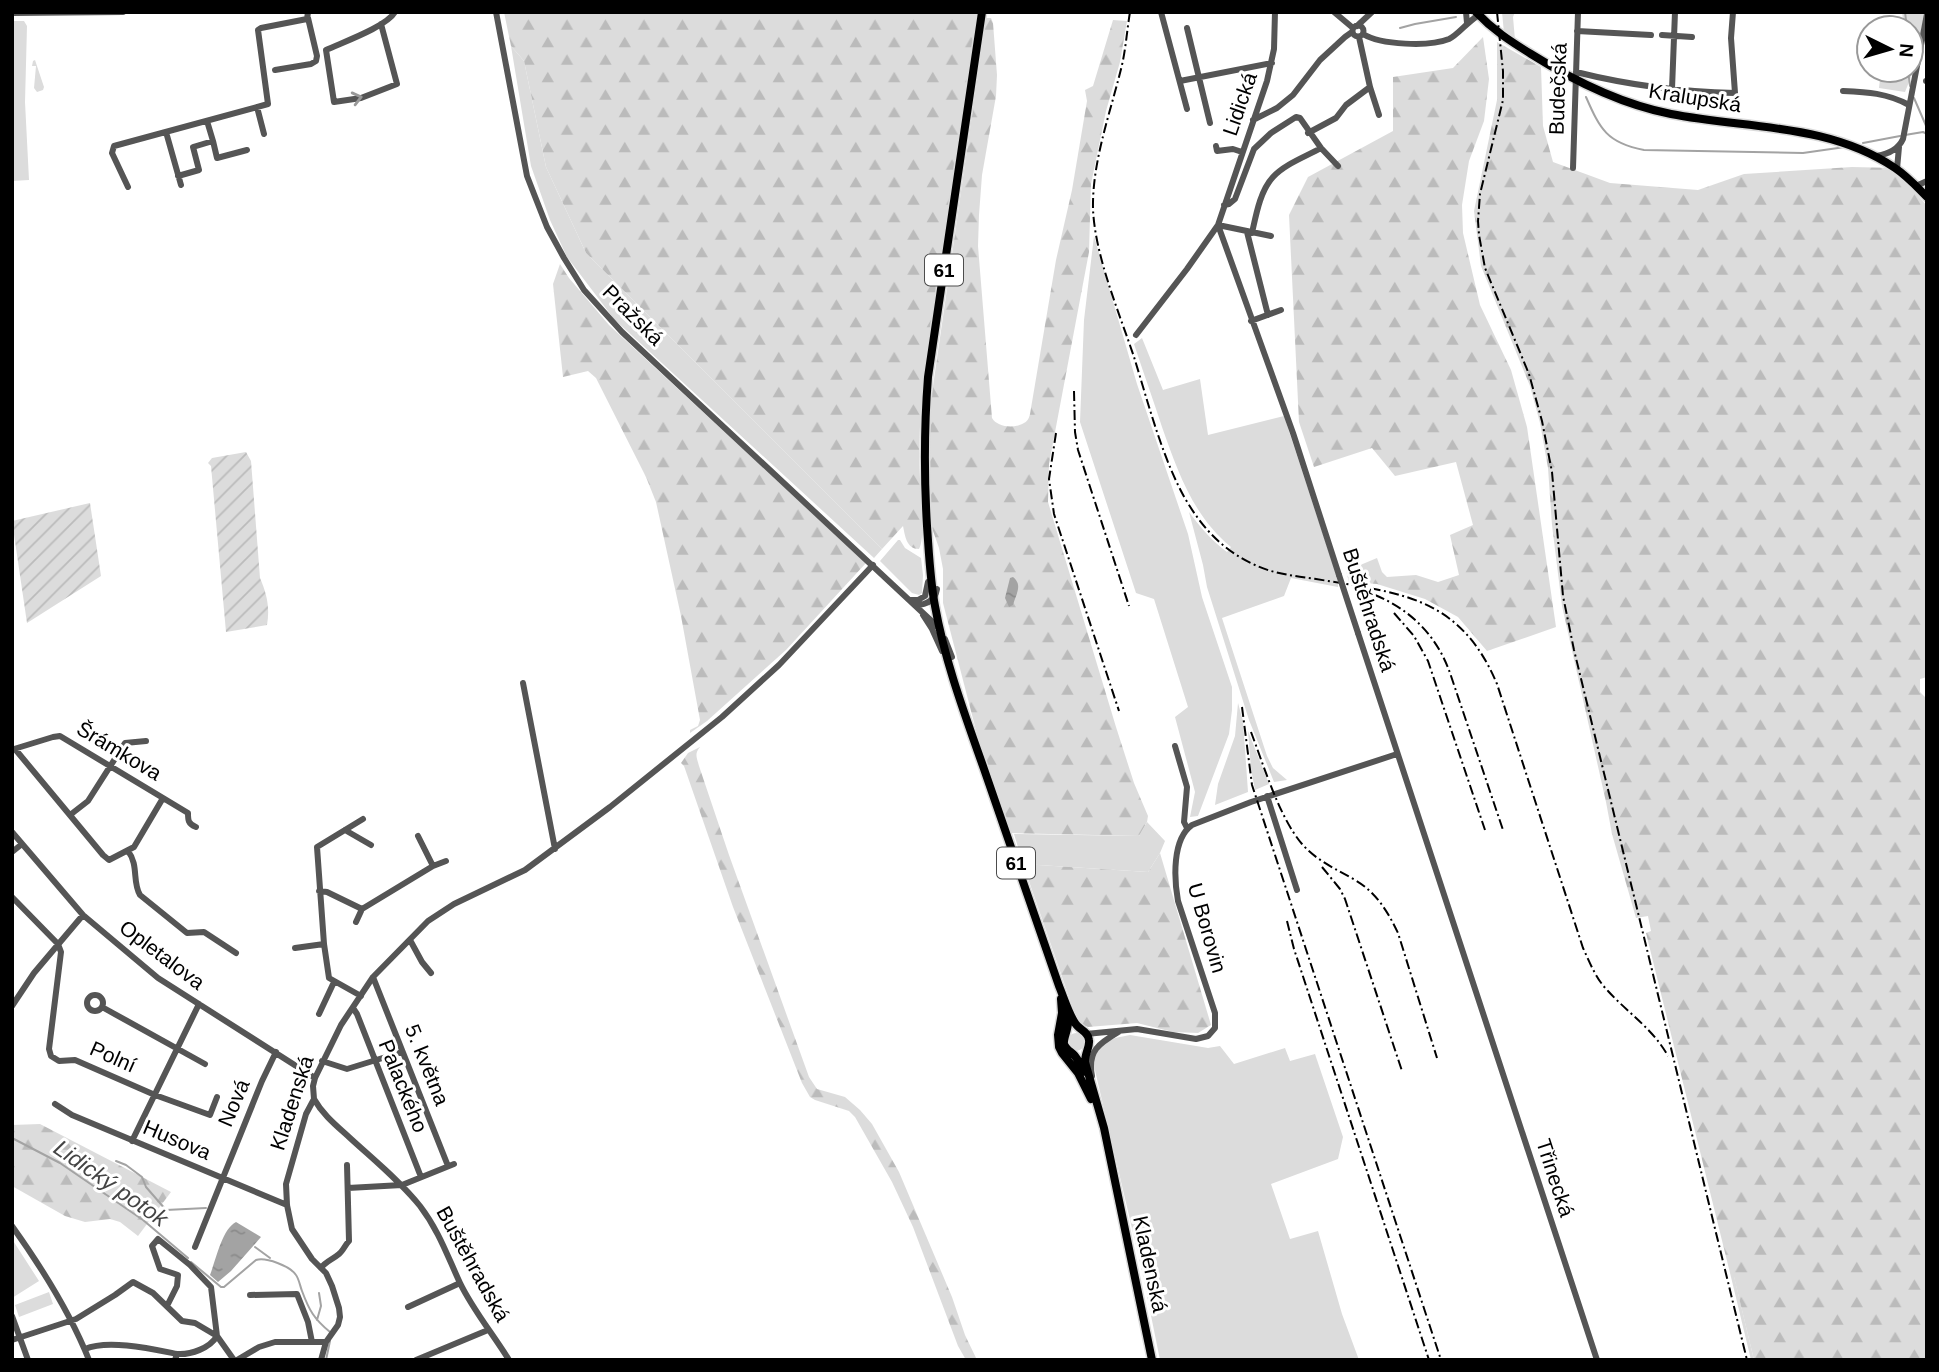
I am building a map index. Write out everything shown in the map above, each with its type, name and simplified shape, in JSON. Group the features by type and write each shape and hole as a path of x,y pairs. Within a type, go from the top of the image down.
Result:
{"main road":[{"name":"61","path":"982,12 928,387 924,455 928,549 934,599 954,683 1059,986 1070,1014 1089,1040 1085,1062 1094,1103"},
{"name":"Kralupská","path":"1477,14 1493,30 1547,64 1576,76 1608,96 1639,107 1672,114 1796,130 1848,143 1877,156 1897,169 1927,197"},
{"name":"61","path":"927,528 937,589 973,739"},
{"name":"61","path":"1059,986 1068,1019 1065,1046 1082,1067 1094,1103"},
{"name":"61","path":"1059,986 1062,1013 1059,1047 1078,1073 1094,1103"},
{"path":"1067,1033 1070,1030 1082,1031"},
{"path":"1073,1053 1080,1053 1087,1048"},
{"name":"Kladenská","path":"1094,1103 1113,1176 1152,1360"}],"street":[{"path":"12,13 123,12"},
{"path":"381,24 397,84 360,98 334,102 326,50 381,24 395,12"},
{"name":"Pražská","path":"496,12 527,176 547,227 584,290 622,332 913,603"},
{"path":"1161,12 1187,109"},
{"name":"Lidická","path":"1136,335 1218,225 1272,63 1275,12"},
{"path":"1334,12 1354,29 1362,28 1370,87 1379,115"},
{"path":"1253,120 1277,108 1293,95 1320,60 1372,12"},
{"path":"1466,12 1466,23"},
{"name":"Budečská","path":"1573,168 1578,12"},
{"path":"1672,89 1675,12"},
{"name":"Kralupská","path":"1576,76 1700,92 1735,93 1731,38 1733,12"},
{"name":"Kralupská","path":"1361,36 1401,43 1429,43 1451,38 1477,14"},
{"path":"1897,169 1899,146 1927,14"},
{"path":"128,187 112,153 114,146 268,104 258,30 308,15 316,61 275,70"},
{"path":"1187,28 1210,123"},
{"path":"1577,31 1651,35"},
{"path":"1662,35 1692,37"},
{"path":"1180,81 1272,63"},
{"path":"1338,166 1308,133 1336,118 1346,105 1370,87"},
{"path":"1843,91 1877,93 1909,102"},
{"path":"257,107 264,134"},
{"name":"Lidická","path":"1224,205 1231,204 1235,199 1251,155 1264,139 1296,117 1300,118 1308,133"},
{"path":"207,121 217,158 247,150"},
{"path":"166,132 181,185"},
{"path":"178,176 199,170 193,147 213,141"},
{"path":"1216,146 1217,151 1233,149 1242,152"},
{"path":"1877,156 1892,152 1899,146"},
{"path":"1268,315 1250,233 1258,205 1272,178 1321,148"},
{"path":"1916,186 1927,181"},
{"path":"1218,225 1271,236"},
{"name":"Buštěhradská","path":"1218,225 1293,433 1480,1007"},
{"path":"1251,321 1281,310"},
{"path":"913,603 927,594 928,549"},
{"name":"Kladenská","path":"326,1342 340,1317 332,1286 326,1273 305,1250 292,1229 285,1184 306,1114 314,1099 315,1078 341,1025 373,977 428,921 454,904 526,870 722,716 779,665 873,565"},
{"path":"913,603 928,603 934,599 937,589"},
{"path":"913,603 940,628 952,657"},
{"path":"913,603 937,638 954,683"},
{"path":"523,683 555,849"},
{"name":"Šrámkova","path":"14,749 61,736 188,813 188,820 195,827"},
{"path":"70,815 88,801 125,743 146,741"},
{"name":"U Borovin","path":"1123,1030 1148,1030 1196,1039 1209,1036 1215,1028 1215,1013 1175,888 1181,837 1187,828 1184,816 1187,787 1175,746"},
{"path":"14,749 110,860 134,847 163,798"},
{"path":"1187,828 1267,796 1397,754"},
{"path":"1267,796 1297,890"},
{"path":"361,996 330,978 324,944 317,847 363,819"},
{"path":"345,830 371,845"},
{"name":"Opletalova","path":"12,832 83,915 158,978 315,1078"},
{"path":"418,836 433,866"},
{"path":"12,852 22,844"},
{"path":"128,851 135,863 137,890 140,895 187,933 204,932 236,953"},
{"path":"356,922 362,909 433,866 446,861"},
{"path":"319,891 327,892 362,909"},
{"path":"12,897 58,944"},
{"path":"12,1006 34,973 83,915"},
{"path":"410,940 431,973"},
{"name":"Polní","path":"58,944 61,951 49,1049 51,1056 59,1061 75,1060 155,1095 210,1115 217,1097"},
{"path":"295,948 324,944"},
{"name":"5. května","path":"373,977 451,1165 421,1177"},
{"path":"319,1014 334,982"},
{"path":"132,1141 199,1004"},
{"path":"103,1007 205,1064"},
{"name":"Třinecká","path":"1480,1007 1597,1360"},
{"name":"Palackého","path":"353,1008 421,1177"},
{"path":"1082,1031 1123,1030"},
{"path":"1087,1048 1096,1039 1123,1030"},
{"path":"1094,1103 1091,1061 1093,1053 1101,1042 1123,1030"},
{"name":"Nová","path":"195,1247 276,1052"},
{"path":"323,1061 343,1069 402,1052"},
{"name":"Buštěhradská","path":"314,1099 329,1120 402,1185 422,1209 436,1230 460,1283 509,1360"},
{"name":"Husova","path":"55,1104 72,1115 287,1205"},
{"path":"321,1268 340,1253 349,1241 347,1165"},
{"path":"348,1188 402,1185 421,1177"},
{"path":"12,1226 45,1275 89,1360"},
{"path":"85,1349 92,1346 136,1346 176,1357 193,1353 213,1342 217,1336 211,1287 190,1265 158,1239 152,1246 160,1269 178,1275 177,1286 167,1306"},
{"path":"12,1340 76,1319 133,1282 153,1293 182,1321 195,1323 217,1336 235,1360 275,1342 326,1342 321,1360"},
{"path":"408,1307 460,1283"},
{"path":"250,1295 297,1294 308,1322 312,1342"},
{"path":"12,1315 28,1360"},
{"path":"416,1360 488,1329"}],"green space":[{"path":"504,12 977,12 924,377 919,450 922,532 919,549 911,547 903,526 882,549 586,253 546,167 524,61 511,46"},
{"path":"1502,12 1515,12 1515,40 1504,33"},
{"path":"1902,12 1925,12 1925,14"},
{"path":"986,18 991,18 993,23 997,75 996,96 982,175 978,246 992,418 1002,425 1011,426 1025,422 1030,414 1056,260 1072,190 1087,101 1085,90 1093,86 1113,20 1127,21 1091,184 1089,252 1049,464 1048,502 1116,727 1148,816 1139,836 1010,833 978,738 943,603 943,569 932,528 929,495 930,407"},
{"path":"12,21 24,21 27,26 25,102 29,180 12,181"},
{"path":"1483,37 1489,79 1484,121 1469,161 1462,205 1463,233 1480,305 1511,370 1527,427 1556,627 1487,651 1458,617 1425,599 1377,584 1349,582 1346,571 1377,558 1387,577 1416,575 1438,582 1459,575 1450,535 1473,525 1456,462 1395,476 1372,448 1314,467 1299,422 1289,215 1308,177 1393,131 1393,77 1453,68"},
{"path":"1497,42 1541,67 1543,126 1553,162 1610,183 1698,190 1744,174 1852,167 1895,168 1927,206 1927,677 1920,679 1920,692 1927,699 1927,1360 1754,1360 1646,933 1651,931 1648,916 1636,918 1612,834 1562,606 1548,468 1540,423 1530,386 1481,266 1474,211 1497,100"},
{"path":"511,46 524,61 546,167 586,253 882,549 874,558 614,319 567,257 550,220 531,166"},
{"path":"35,60 44,87 37,92 34,88 36,66 32,66"},
{"path":"1879,84 1908,84 1905,92 1879,88"},
{"path":"1094,236 1137,384 1188,534 1202,597 1232,687 1229,734 1198,816 1190,817 1195,792 1175,717 1188,707 1154,599 1136,593 1080,422 1084,320"},
{"path":"560,264 609,325 866,563 786,650 690,733 700,720 656,502 596,378 588,371 563,377 553,284"},
{"path":"1142,338 1163,390 1200,379 1208,435 1284,416 1338,580 1338,587 1291,578 1284,596 1222,618 1267,756 1273,768 1287,780 1274,782 1249,720 1207,587 1189,512 1206,534 1222,548 1227,552 1231,547 1206,522 1181,477 1134,344"},
{"path":"246,452 251,461 260,578 267,601 268,619 267,625 226,632 211,466 208,463 212,458"},
{"path":"90,503 101,576 27,623 12,521"},
{"path":"898,540 921,558 923,575 922,593 919,595 912,593 880,561"},
{"path":"1238,703 1243,721 1248,792 1215,805 1218,784 1235,736"},
{"path":"1248,731 1269,784 1255,790 1251,769"},
{"path":"700,747 697,754 699,766 809,1077 817,1089 845,1097 872,1124 899,1172 977,1360 966,1360 958,1346 913,1227 892,1182 855,1117 849,1111 810,1097 802,1083 733,907 681,763 688,753"},
{"path":"1147,822 1165,841 1148,872 1023,864 1014,834 1139,836"},
{"path":"1160,853 1211,1025 1198,1033 1173,1032 1137,1023 1088,1027 1078,1023 1023,864 1148,872"},
{"path":"1072,1033 1080,1033 1085,1042 1083,1049 1072,1051 1067,1046 1067,1038"},
{"path":"1130,1035 1208,1048 1220,1046 1234,1064 1285,1048 1290,1061 1315,1054 1343,1137 1338,1159 1271,1184 1290,1239 1318,1231 1342,1314 1359,1360 1160,1360 1093,1062 1099,1049 1107,1042"},
{"path":"40,1124 171,1192 138,1236 120,1222 110,1219 85,1222 65,1216 12,1186 12,1125"},
{"path":"12,1239 39,1281 12,1298"},
{"path":"1734,1276 1754,1360 1751,1360 1731,1277"},
{"path":"49,1292 53,1304 19,1317 15,1305"}],"water":[{"path":"1013,577 1018,583 1018,590 1013,605 1009,607 1005,598 1010,578"},
{"path":"236,1222 261,1237 218,1282 210,1275 223,1238"}],"waterway":[{"path":"1400,28 1456,17"},
{"path":"1586,97 1606,133 1621,143 1644,150 1803,153 1845,147"},
{"path":"1914,98 1927,128"},
{"path":"1905,135 1923,132 1927,134"},
{"path":"1863,143 1900,136"},
{"name":"Lidický potok","path":"12,1138 60,1163 143,1220 188,1258"},
{"path":"116,1161 142,1177 146,1187 166,1210 206,1208"},
{"path":"255,1247 270,1258"},
{"name":"Lidický potok","path":"191,1262 221,1287 256,1260 271,1261 283,1266 296,1275 310,1309 330,1332"},
{"path":"317,1320 321,1306 319,1293"},
{"name":"Lidický potok","path":"326,1360 330,1341"}],"railway":[{"path":"1130,12 1122,65 1096,173 1093,209 1098,246 1109,284 1175,479 1201,522 1214,537 1229,550 1255,565 1270,571 1400,595 1446,616 1465,632 1482,655 1497,684 1583,948 1591,965 1604,986 1648,1029 1668,1056"},
{"path":"1497,12 1503,100 1480,194 1478,221 1485,268 1529,374 1542,421 1552,472 1563,596 1574,650 1747,1360"},
{"path":"1074,391 1078,450 1129,606"},
{"path":"1056,433 1049,479 1054,514 1119,711"},
{"path":"1375,595 1411,617 1438,647 1450,673 1503,830"},
{"path":"1394,613 1414,636 1428,661 1485,830"},
{"path":"1242,707 1252,785 1441,1360"},
{"path":"1251,732 1279,806 1302,844 1320,860 1369,890 1390,918 1398,933 1437,1058"},
{"path":"1322,867 1345,899 1402,1071"},
{"path":"1287,921 1429,1360"}]}
